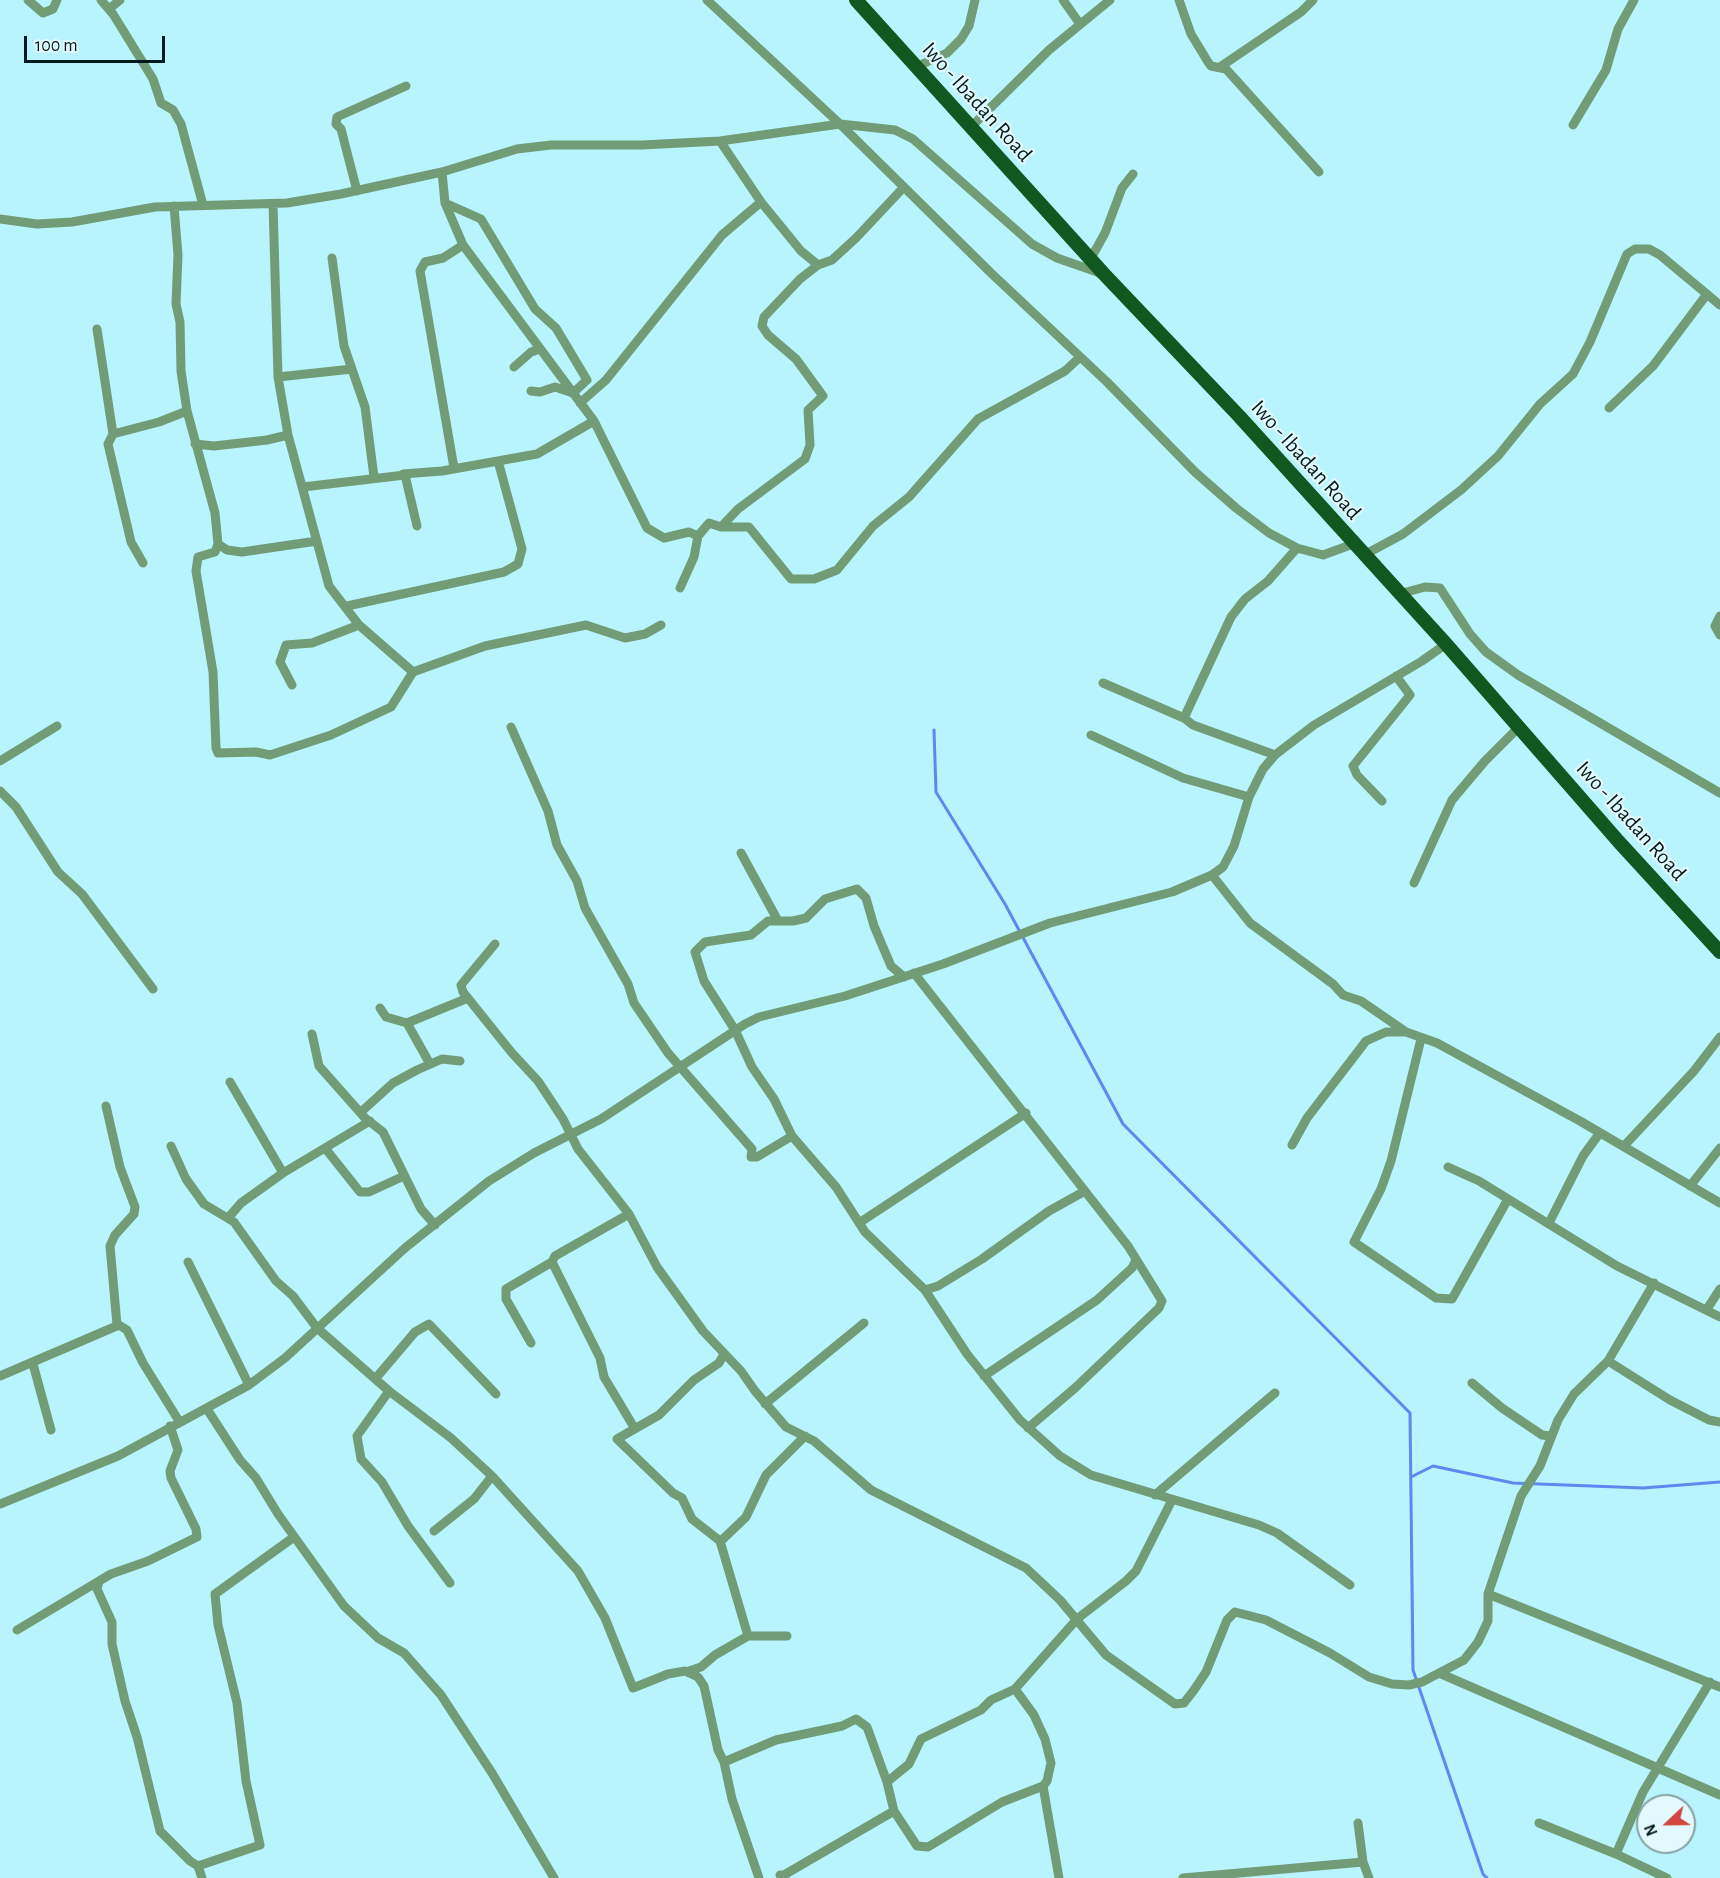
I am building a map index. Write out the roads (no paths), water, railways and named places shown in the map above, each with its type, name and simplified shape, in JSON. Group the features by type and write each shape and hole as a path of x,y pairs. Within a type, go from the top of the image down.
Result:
{"main road":[{"name":"Iwo - Ibadan Road","path":"856,0 918,66 1090,260 1239,416 1446,644 1619,842 1720,952"}],"street":[{"path":"28,0 43,13 53,9 57,0"},
{"path":"101,0 153,79 161,103 173,110 181,124 203,205"},
{"path":"109,9 120,0"},
{"path":"707,0 840,124 903,188 1212,486 1269,533 1297,548 1323,555 1353,544"},
{"path":"918,66 947,53 961,39 969,26 975,0"},
{"path":"1063,0 1080,24"},
{"path":"970,127 1025,72 1110,0"},
{"path":"1179,0 1197,46 1211,66 1226,69 1320,172"},
{"path":"1220,67 1301,12 1313,0"},
{"path":"1573,125 1606,70 1618,29 1634,0"},
{"path":"357,191 341,129 336,124 337,117 406,86"},
{"path":"1,218 37,224 72,222 174,207 273,204 357,191 442,172 517,149 551,145 642,145 720,141 840,124 895,130 913,139 1032,244 1057,258 1103,273"},
{"path":"720,141 761,202 801,250 818,265"},
{"path":"442,172 446,203 463,245 594,421 647,528 664,538 689,532 698,536"},
{"path":"1090,260 1105,233 1122,188 1132,174"},
{"path":"721,527 738,509 805,459 810,445 808,410 823,396 796,359 785,352 762,326 764,317 818,265 832,260 903,188"},
{"path":"580,402 606,380 722,235 761,202"},
{"path":"446,203 481,219 535,309 556,328 587,380 573,393"},
{"path":"273,204 278,377 288,435 329,586 347,606 359,625 413,672"},
{"path":"174,207 178,255 176,304 180,322 181,371 187,411 215,513 218,544 215,552 198,557 196,571 213,672 218,753 256,752 270,755 331,735 391,707 413,672 485,646 586,625 625,638 645,634 661,625"},
{"path":"454,468 420,271 425,262 443,258 463,245"},
{"path":"1364,555 1403,534 1461,490 1498,456 1540,404 1573,374 1590,342 1627,254 1635,249 1648,249 1720,304"},
{"path":"332,258 344,346 365,407 374,477"},
{"path":"1608,408 1653,366 1707,294"},
{"path":"97,329 113,434 108,444 109,454 130,542 143,563"},
{"path":"514,367 531,352 540,350"},
{"path":"680,588 694,557 698,536 709,523 721,527 749,527 792,579 827,576 837,570 873,526 909,497 978,419 1065,371 1080,357"},
{"path":"278,377 352,369"},
{"path":"531,391 540,392 555,387 573,393"},
{"path":"113,434 159,422 187,411"},
{"path":"303,487 454,468 537,453 594,421"},
{"path":"195,444 214,446 267,440 288,435"},
{"path":"347,606 504,572 518,564 522,549 498,461"},
{"path":"403,474 406,477 417,526"},
{"path":"218,544 226,550 242,552 317,541"},
{"path":"1184,718 1231,617 1245,599 1268,581 1297,548"},
{"path":"1399,594 1425,587 1440,588 1470,634 1486,652 1518,675 1720,793"},
{"path":"1720,616 1715,626 1720,635"},
{"path":"292,685 279,662 286,645 312,643 359,625"},
{"path":"0,1504 118,1456 201,1408 207,1409 249,1385 285,1358 435,1225 489,1181 601,1119 735,1030 759,1017 845,996 915,973 1050,923 1172,892 1212,875 1223,867 1234,846 1249,797 1263,769 1275,755 1314,725 1446,644"},
{"path":"1382,801 1357,776 1353,766 1410,695 1396,676"},
{"path":"1103,682 1184,718 1193,725 1275,755"},
{"path":"0,761 57,726"},
{"path":"1414,883 1452,800 1485,761 1520,726"},
{"path":"511,727 548,811 557,845 578,881 585,908 628,984 634,1003 681,1068 752,1149 751,1158 757,1157 792,1136"},
{"path":"1091,735 1183,778 1249,797"},
{"path":"0,791 16,807 58,872 82,894 153,989"},
{"path":"741,854 777,919"},
{"path":"1212,875 1239,910 1268,938 1333,984 1343,995 1361,1001 1406,1032 1437,1043 1624,1146 1720,1203"},
{"path":"904,976 891,966 874,926 866,898 857,889 825,899 806,918 793,921 777,919 768,921 751,935 705,942 695,952 704,981 735,1030 752,1067 774,1099 792,1136 836,1187 859,1223 925,1290 984,1376 1028,1428 1060,1456 1091,1475 1229,1515 1268,1529 1350,1585"},
{"path":"495,944 461,985 468,998 512,1053 538,1081 563,1119 578,1149 629,1214 657,1267 703,1331 741,1371 765,1404 786,1427 805,1436 871,1490 1026,1568 1077,1619 1106,1655 1175,1704 1184,1703 1206,1672 1227,1620 1235,1612 1266,1620 1330,1653 1369,1677 1409,1685 1464,1660 1478,1642 1488,1622 1488,1594 1521,1496 1540,1466 1551,1436 1574,1394 1608,1361 1654,1283"},
{"path":"915,973 1128,1246 1162,1300 1159,1308 1075,1388 1028,1428"},
{"path":"380,1008 386,1017 407,1023 468,998"},
{"path":"407,1023 430,1064"},
{"path":"1292,1145 1307,1118 1366,1041 1386,1032 1406,1032"},
{"path":"312,1034 319,1066 383,1132 421,1209 435,1225"},
{"path":"1624,1146 1694,1071 1720,1037"},
{"path":"1421,1039 1391,1161 1381,1189 1354,1242 1436,1298 1452,1299 1508,1199"},
{"path":"362,1112 393,1083 442,1059 460,1061"},
{"path":"230,1082 283,1173"},
{"path":"106,1106 120,1167 135,1207 134,1214 115,1235 110,1246 117,1325"},
{"path":"859,1223 1026,1113"},
{"path":"228,1218 241,1203 283,1173 370,1121"},
{"path":"1549,1223 1583,1156 1599,1134"},
{"path":"171,1146 186,1179 204,1204 234,1222 276,1281 293,1296 317,1328 389,1391 451,1438 492,1476 578,1571 605,1618 633,1688 668,1674 701,1667 715,1655 748,1636 787,1636"},
{"path":"325,1148 360,1192 369,1192 404,1176"},
{"path":"1690,1186 1720,1148"},
{"path":"1448,1167 1549,1223 1617,1266 1720,1317"},
{"path":"925,1290 938,1286 973,1265 1049,1211 1085,1191"},
{"path":"531,1343 506,1299 506,1289 552,1262 555,1256 629,1214"},
{"path":"984,1376 1097,1300 1132,1268 1136,1260"},
{"path":"188,1262 249,1385"},
{"path":"552,1262 600,1358 604,1377 635,1429"},
{"path":"1707,1309 1720,1289"},
{"path":"765,1404 864,1323"},
{"path":"376,1378 415,1332 429,1324 495,1394"},
{"path":"0,1376 33,1364 117,1325"},
{"path":"17,1630 99,1581 197,1537 196,1529 171,1478 170,1472 178,1450 175,1424 127,1330 117,1325"},
{"path":"724,1354 719,1363 694,1380 659,1415 617,1439 622,1446 682,1498 692,1519 720,1541 748,1636"},
{"path":"1608,1361 1670,1400 1709,1420 1720,1422"},
{"path":"33,1364 51,1430"},
{"path":"1472,1383 1502,1408 1542,1434 1551,1436"},
{"path":"389,1391 357,1436 362,1459 382,1482 408,1526 450,1583"},
{"path":"1155,1495 1275,1393"},
{"path":"207,1409 294,1537 344,1605 378,1638 404,1653 441,1695 492,1773 554,1878"},
{"path":"720,1541 747,1517 752,1500 766,1475 780,1464 805,1436"},
{"path":"434,1531 474,1498 492,1476"},
{"path":"888,1782 909,1764 921,1739 981,1710 991,1700 1015,1689 1077,1619 1107,1598 1136,1570 1172,1500"},
{"path":"198,1866 260,1845 246,1781 237,1703 218,1625 215,1594 294,1537"},
{"path":"99,1581 97,1589 112,1622 112,1644 125,1701 137,1737 160,1831 190,1862 198,1866 202,1878"},
{"path":"1488,1594 1720,1687"},
{"path":"689,1671 698,1677 704,1686 718,1750 724,1762 732,1799 759,1878"},
{"path":"1439,1673 1656,1770 1720,1795"},
{"path":"1616,1854 1643,1792 1710,1682"},
{"path":"724,1762 776,1740 842,1726 856,1719 867,1727 888,1782 894,1811 917,1846 928,1847 1002,1802 1043,1786 1050,1776 1051,1763 1045,1739 1034,1715 1015,1689"},
{"path":"1043,1786 1059,1878"},
{"path":"780,1877 894,1811"},
{"path":"1358,1823 1363,1862 1369,1878"},
{"path":"1539,1823 1616,1854 1667,1878"},
{"path":"1183,1878 1363,1862"}],"waterway":[{"path":"934,730 936,792 1005,904 1123,1124 1410,1413 1413,1670 1483,1874 1487,1878"},
{"path":"1411,1477 1433,1466 1513,1483 1643,1488 1720,1482"}]}
